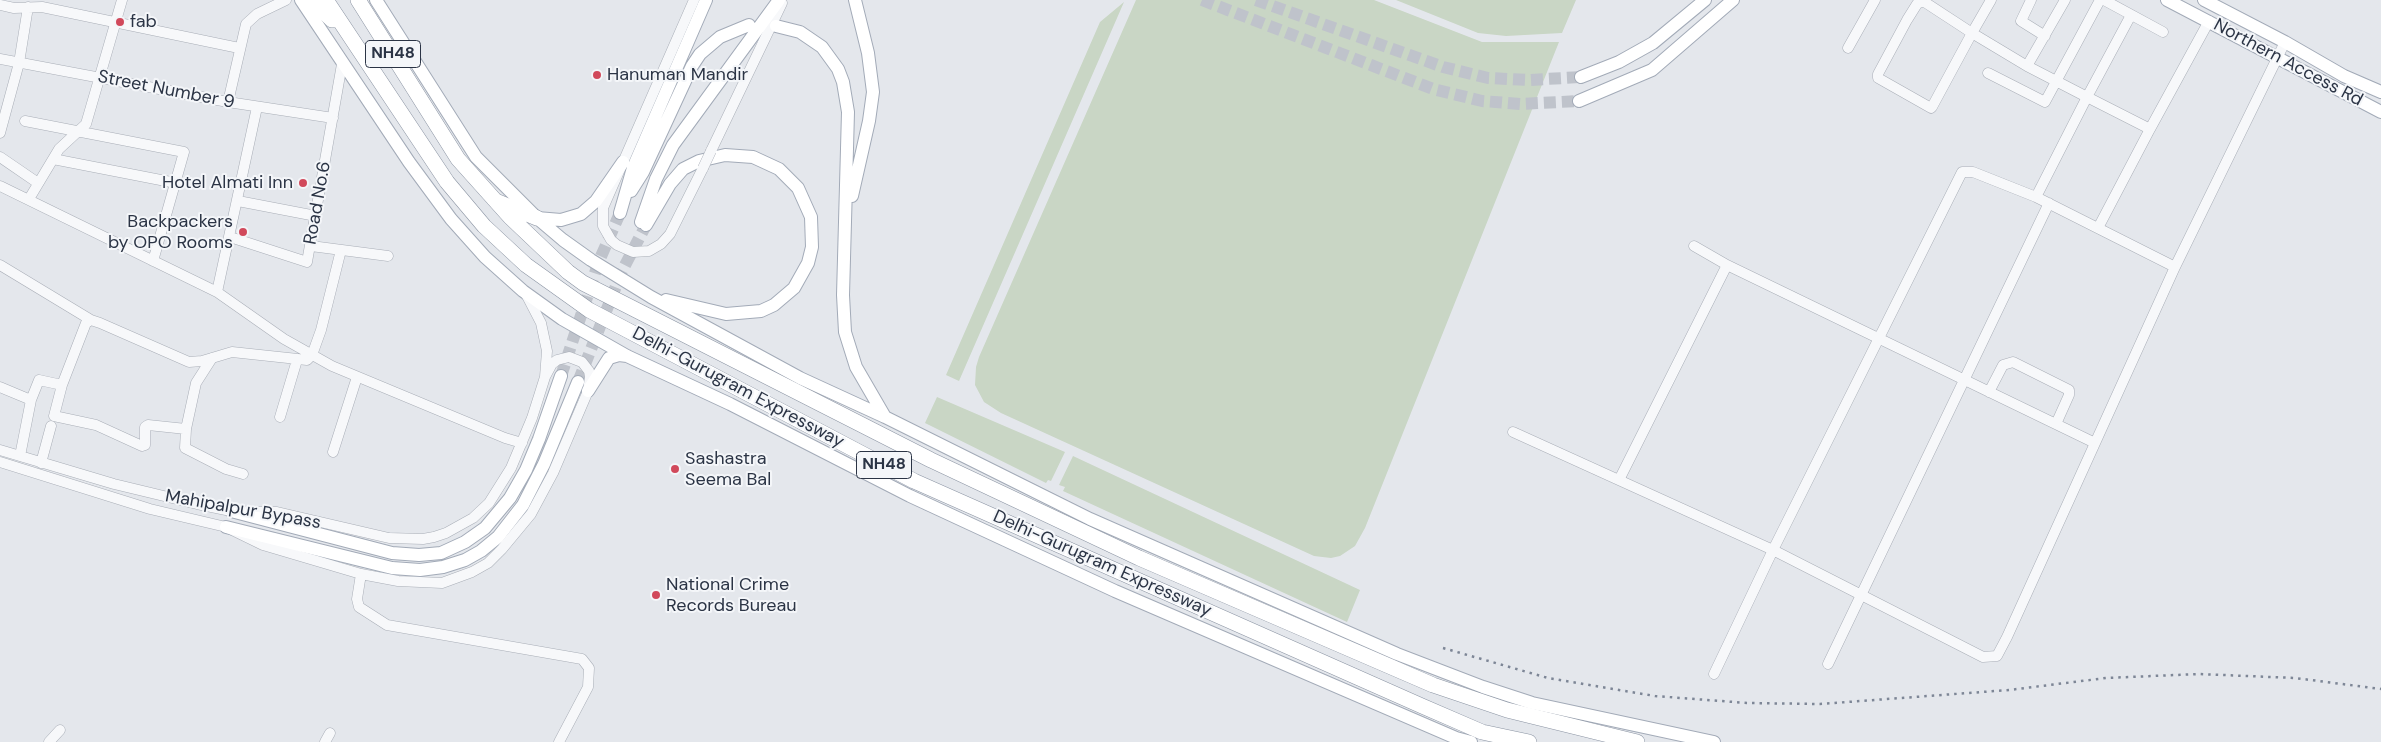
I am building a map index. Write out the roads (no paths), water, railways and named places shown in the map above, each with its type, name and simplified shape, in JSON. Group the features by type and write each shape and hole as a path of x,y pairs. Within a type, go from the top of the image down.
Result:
{"highway":[{"path":"311,0 349,34"},
{"name":"NH48","path":"326,0 349,34"},
{"name":"NH48","path":"358,0 458,159 492,199"},
{"name":"Delhi-Gurugram Expressway","path":"349,34 447,182 484,226 526,265 590,310 914,481 1482,732 1529,742"},
{"path":"492,199 537,218"},
{"name":"Delhi-Gurugram Expressway","path":"492,199 568,272 583,283 931,460 1138,558 1433,685 1507,710 1637,742"}],"main road":[{"path":"301,0 342,64 451,219 485,257 523,290 562,319 627,356 730,404 910,496 1114,591 1456,738 1472,742"},
{"path":"376,0 476,157 537,218 591,260 651,297 800,378 885,416 1090,519 1397,654 1483,687 1532,703 1714,742"},
{"path":"706,0 633,168 622,208 643,172 692,66 700,54 720,37 749,25"},
{"path":"651,297 726,314 761,311 785,298 802,276 808,263 812,232 808,206 798,188 788,177 762,160 733,155 715,156 699,161 684,169 670,184 643,224 661,166 673,145 779,0"},
{"path":"844,262 849,209 869,121 873,92 868,53 855,0"},
{"path":"1580,77 1619,62 1653,43 1704,0"},
{"path":"1579,101 1652,70 1734,0"},
{"name":"Northern Access Rd","path":"2168,0 2381,112"},
{"name":"Northern Access Rd","path":"2204,0 2285,42 2344,76 2381,92"},
{"path":"776,26 800,32 817,42 832,58 843,82 848,112 843,314 849,349 856,367 885,416"},
{"path":"537,218 561,220 581,214 596,202 623,162"},
{"path":"588,391 609,358 619,355 627,356"},
{"path":"231,511 392,553 420,555 441,553 465,542 485,528 510,498 526,470 562,376"},
{"path":"226,527 392,568 420,570 443,567 464,560 481,551 498,537 523,505 544,464 578,382"}],"street":[{"path":"29,199 59,149 79,131 90,115 99,76 122,0"},
{"path":"228,102 239,48 248,20 286,0"},
{"path":"694,0 603,208 603,226 617,245 641,252 654,249 666,240 703,168 783,0"},
{"path":"1848,48 1875,0"},
{"path":"1991,0 1972,33 1932,108 1880,79 1878,74 1907,20 1921,0 1972,33 2028,66 2150,129"},
{"path":"2031,0 2021,21 2045,36"},
{"path":"2028,66 2066,0"},
{"path":"1988,73 2044,102 2057,82 2100,0"},
{"path":"2104,0 2163,32"},
{"path":"0,5 14,8 42,7 239,48"},
{"path":"0,133 19,63 28,7"},
{"path":"2036,197 2131,15"},
{"path":"2098,228 2209,21"},
{"path":"1513,432 1773,550 1983,657 1997,656 2175,267 2285,42"},
{"name":"Street Number 9","path":"0,59 99,76 228,102 333,118"},
{"name":"Road No.6","path":"230,237 305,262 308,259 342,64"},
{"path":"217,292 257,107"},
{"path":"25,121 183,151 176,183 153,261"},
{"path":"0,157 38,183"},
{"path":"53,158 176,183"},
{"path":"1714,674 1773,550 1962,172 1973,172 2036,197 2175,267"},
{"path":"0,186 217,292 237,304 257,321 312,354 357,377 522,443"},
{"path":"238,201 316,216"},
{"path":"1828,664 2049,203"},
{"path":"311,246 388,256"},
{"path":"1694,246 1878,338 2096,443"},
{"path":"0,265 92,320 189,362 202,361 213,356 232,352 269,354 296,360 307,360 312,354 326,315 341,250"},
{"path":"1619,480 1727,264"},
{"name":"Mahipalpur Bypass","path":"0,450 165,497 231,511 277,512 389,538 423,539 434,537 446,533 473,518 488,503 503,482 522,443 545,377 546,351 541,323 534,307 523,290"},
{"path":"92,320 86,323 62,385 54,416 96,425 142,446 145,445 145,428 148,425 186,429"},
{"path":"213,356 196,383 186,429 185,448 226,469 242,474"},
{"path":"545,377 552,364 557,360 573,358 582,362 589,371 588,391"},
{"path":"280,417 296,360"},
{"path":"1989,392 2003,365 2013,362 2069,390 2070,395 2056,424"},
{"path":"333,452 357,377"},
{"path":"20,456 31,400 39,380 62,385"},
{"path":"0,387 31,400"},
{"name":"Mahipalpur Bypass","path":"0,462 150,508 226,527 264,546 361,574 398,582 442,583 472,572 488,563 518,532 535,507 553,473 588,391"},
{"path":"41,462 51,426"},
{"path":"361,574 357,600 359,607 386,625 582,659 589,668 588,687 559,742"},
{"path":"49,742 60,730"}],"tunnel":[{"path":"1202,0 1433,89 1482,101 1520,104 1579,101"},
{"path":"1256,0 1443,67 1488,78 1529,80 1581,77"},
{"path":"561,376 599,261 620,213"},
{"path":"578,382 622,271 646,225"}],"railway":[{"path":"1443,648 1548,678 1655,696 1747,703 1820,704 2009,690 2106,678 2199,674 2295,678 2381,689"}],"place":[{"name":"fab","path":"120,22"},
{"name":"Hanuman Mandir","path":"597,75"},
{"name":"Hotel Almati Inn","path":"303,183"},
{"name":"Backpackers by OPO Rooms","path":"243,232"},
{"name":"Sashastra Seema Bal","path":"675,469"},
{"name":"National Crime Records Bureau","path":"656,595"}]}
